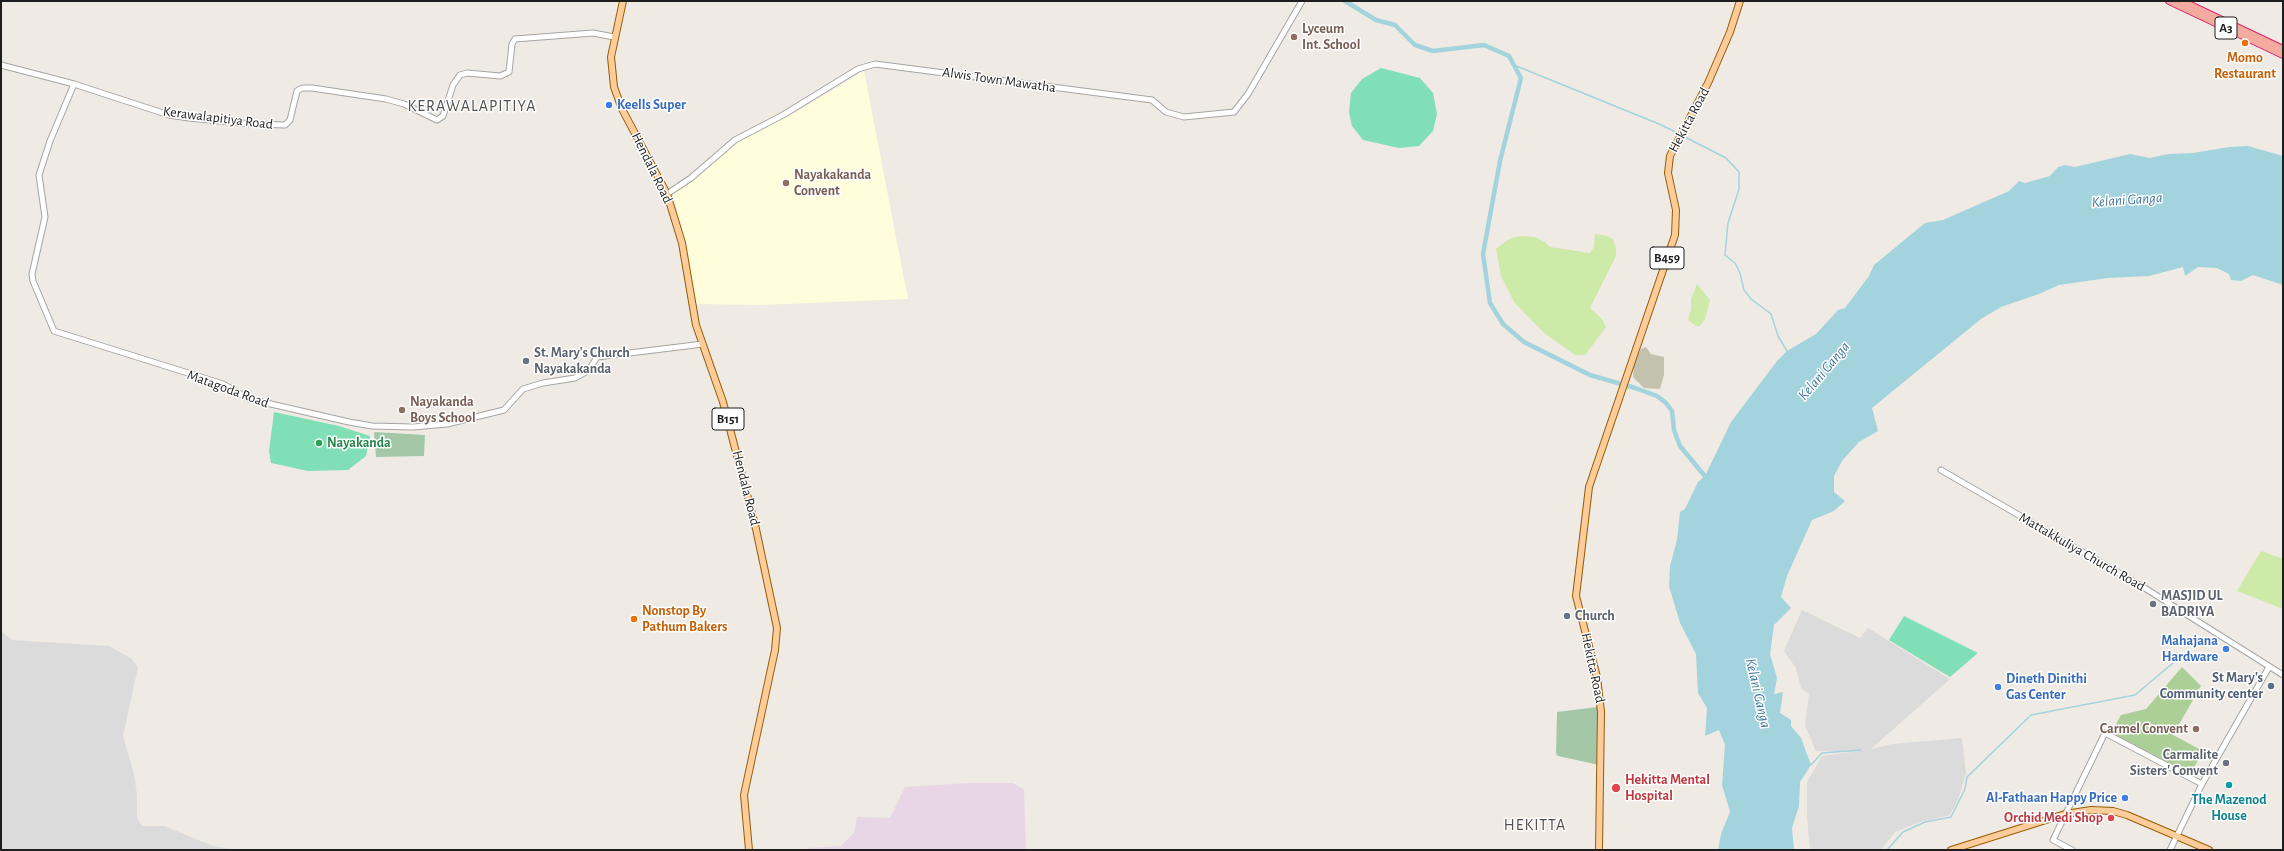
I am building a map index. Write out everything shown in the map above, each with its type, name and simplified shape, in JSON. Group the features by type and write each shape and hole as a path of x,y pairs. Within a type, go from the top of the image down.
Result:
{"highway":[{"name":"A3","path":"2169,1 2283,55"},
{"name":"A3","path":"2182,1 2283,49"}],"main road":[{"name":"Hendala Road","path":"623,1 614,37 611,57 614,87 619,102 667,194 682,243 696,325 721,395 737,452 766,566 777,628 775,650 744,795 749,850"},
{"name":"Hekitta Road","path":"1599,850 1602,790 1601,712 1598,677 1577,602 1576,586 1589,487 1675,235 1676,210 1667,168 1670,156 1679,136 1708,83 1730,32 1740,1"},
{"path":"1951,850 2082,810 2113,811 2146,821 2209,850"}],"street":[{"name":"Alwis Town Mawatha","path":"667,194 691,178 735,140 783,115 858,70 875,64 1152,100 1166,112 1184,117 1234,112 1256,83 1302,1"},
{"name":"Kerawalapitiya Road","path":"1,65 74,84 169,115 252,124 287,124 291,118 296,93 304,88 345,91 386,98 404,104 437,120 443,116 453,85 460,75 466,73 500,76 509,72 512,44 518,38 593,33 614,37"},
{"name":"Matagoda Road","path":"74,84 50,141 40,175 45,217 32,274 33,281 54,331 223,384 249,399 372,426 413,427 447,424 504,410 523,389 543,383 575,378 589,370 597,357 703,344"},
{"name":"Mattakkuliya Church Road","path":"1940,470 2143,586 2283,675"},
{"path":"2170,850 2202,784 2269,667"},
{"path":"2072,850 2053,840 2105,733 2202,784"}],"shaded area":[{"name":"Nayakakanda Convent","path":"864,71 908,299 760,305 696,304 686,247 672,191 701,174 719,155 739,139 796,112"},
{"path":"1646,347 1651,354 1664,357 1664,375 1660,389 1644,388 1633,377 1634,363 1641,349"},
{"path":"1802,610 1860,638 1868,628 1950,679 1871,749 1892,744 1962,738 1966,773 1958,800 1950,815 1920,822 1895,832 1881,850 1810,850 1807,817 1807,782 1822,756 1852,752 1816,751 1805,726 1809,694 1801,688 1796,668 1784,651"},
{"path":"1,631 12,640 109,646 132,659 138,667 123,736 134,774 137,795 137,818 142,826 164,826 213,846 237,850 1,850"},
{"path":"969,783 1013,783 1024,790 1026,850 808,850 808,848 841,846 854,833 857,817 890,818 905,787"}],"green space":[{"path":"1381,68 1420,78 1433,93 1437,114 1433,131 1419,146 1399,148 1363,140 1352,126 1349,112 1351,93 1362,79"},
{"path":"1595,234 1607,236 1613,239 1616,248 1616,256 1590,308 1602,319 1606,327 1585,355 1575,355 1544,333 1514,302 1501,276 1496,249 1509,239 1520,236 1535,237 1545,242 1550,247 1590,253 1594,247"},
{"path":"1697,284 1710,300 1705,319 1700,326 1696,326 1688,320 1691,309 1691,299"},
{"name":"Nayakanda","path":"274,412 339,426 370,436 366,456 348,470 308,471 271,463 269,451"},
{"name":"Nayakanda","path":"374,432 425,435 424,456 376,457"},
{"path":"2261,551 2283,559 2283,609 2237,591"},
{"path":"1904,616 1978,653 1950,677 1889,640"},
{"path":"2182,667 2201,686 2173,735 2203,751 2191,773 2110,735 2121,715 2146,709"},
{"path":"1597,707 1599,765 1558,756 1556,754 1557,712"}],"water":[{"name":"Kelani Ganga","path":"2248,146 2283,156 2283,285 2253,275 2241,281 2231,280 2229,274 2217,268 2198,267 2185,276 2183,267 2149,276 2108,278 2059,285 2039,294 2001,307 1981,319 1872,408 1878,431 1859,442 1842,461 1834,476 1834,492 1845,501 1834,511 1812,520 1787,576 1781,597 1791,608 1774,625 1770,654 1777,678 1774,694 1783,692 1780,713 1791,720 1791,726 1801,738 1811,765 1800,782 1799,806 1792,828 1794,850 1718,850 1721,834 1730,812 1722,785 1725,745 1719,730 1705,736 1707,708 1698,693 1696,654 1680,623 1669,586 1670,566 1677,540 1680,512 1685,509 1698,482 1705,476 1731,422 1777,361 1787,351 1816,334 1838,310 1845,308 1869,276 1874,265 1925,223 1943,220 2009,191 2019,181 2025,183 2050,176 2058,167 2065,165 2075,167 2130,154 2150,158 2168,154 2193,153 2229,147"}],"waterway":[{"path":"1345,1 1376,20 1395,25 1415,45 1433,51 1484,45 1509,56 1521,78 1500,161 1483,254 1490,303 1503,324 1524,342 1590,375 1657,396 1666,403 1672,411 1674,430 1680,446 1708,480"},
{"path":"1514,65 1680,134"},
{"path":"1683,136 1726,158 1739,172 1739,189 1728,223 1725,255 1735,263 1740,273 1744,290 1751,299 1771,314 1778,336 1787,351"},
{"path":"1887,850 1903,832 1925,822 1951,817 1965,789 1967,777 2031,715 2135,695 2173,663"},
{"path":"1811,765 1822,753 1861,750"}],"place":[{"name":"Lyceum Int. School","path":"1294,37"},
{"name":"Momo Restaurant","path":"2245,43"},
{"name":"Keells Super","path":"609,105"},
{"name":"Nayakakanda Convent","path":"786,183"},
{"name":"St. Mary's Church Nayakakanda","path":"526,361"},
{"name":"Nayakanda Boys School","path":"402,410"},
{"name":"Nayakanda","path":"319,443"},
{"name":"MASJID UL BADRIYA","path":"2153,604"},
{"name":"Church","path":"1567,616"},
{"name":"Nonstop By Pathum Bakers","path":"634,619"},
{"name":"Mahajana Hardware","path":"2226,649"},
{"name":"St Mary's Community center","path":"2271,686"},
{"name":"Dineth Dinithi Gas Center","path":"1998,687"},
{"name":"Carmel Convent","path":"2196,729"},
{"name":"Carmalite Sisters' Convent","path":"2226,763"},
{"name":"The Mazenod House","path":"2229,785"},
{"name":"Hekitta Mental Hospital","path":"1616,788"},
{"name":"Al-Fathaan Happy Price","path":"2125,798"},
{"name":"Orchid Medi Shop","path":"2111,818"}],"district":[{"name":"KERAWALAPITIYA","path":"472,106"},
{"name":"HEKITTA","path":"1535,825"}]}
